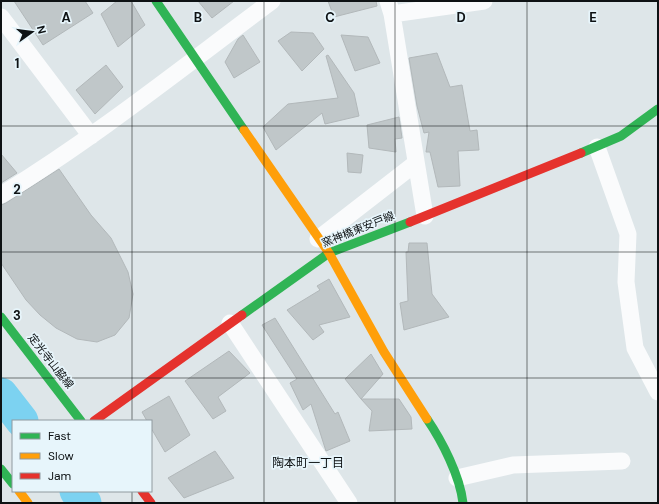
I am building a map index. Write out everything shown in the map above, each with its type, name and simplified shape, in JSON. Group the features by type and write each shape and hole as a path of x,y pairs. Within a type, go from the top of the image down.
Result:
{"street":[{"path":"156,1 329,253 384,352 437,434 457,478 462,493 463,503"},
{"path":"1,195 34,175 91,136 272,1"},
{"path":"426,216 390,8 484,1"},
{"path":"1,17 91,136"},
{"name":"窯神橋東安戸線","path":"95,420 329,253 426,216 597,147 621,136 658,108"},
{"path":"597,147 628,234 626,282 635,348 658,392"},
{"path":"318,239 416,163"},
{"name":"定光寺山脇線","path":"1,316 80,420"},
{"path":"230,323 349,503"},
{"path":"457,478 513,465 622,461"},
{"path":"1,469 12,480 1,484"},
{"path":"20,492 28,503"},
{"path":"143,492 151,503"}],"building":[{"path":"14,1 85,1 93,13 43,45"},
{"path":"117,1 131,1 145,25 118,47 101,14"},
{"path":"198,1 234,1 212,18"},
{"path":"328,1 376,1 377,6 334,17"},
{"path":"291,32 313,33 324,49 302,71 278,41"},
{"path":"243,35 260,62 234,78 225,62 238,39"},
{"path":"341,35 368,37 380,63 355,71"},
{"path":"437,53 450,87 462,85 470,131 477,130 479,150 458,151 460,186 438,187 430,152 426,152 429,132 424,133 417,106 409,58"},
{"path":"328,55 354,93 359,116 325,124 322,113 276,150 263,127 288,104 338,98 326,56"},
{"path":"106,65 123,87 95,114 76,90"},
{"path":"399,117 402,138 395,139 396,152 369,148 367,125"},
{"path":"347,153 363,155 361,173 348,172"},
{"path":"1,154 17,173 1,183"},
{"path":"59,169 91,215 111,238 128,272 133,294 129,318 115,335 97,342 77,339 56,328 40,315 26,300 1,263 1,205"},
{"path":"409,243 427,243 432,294 449,317 404,330 400,303 408,301 406,252 408,252"},
{"path":"329,279 350,317 319,325 324,332 313,340 287,310 320,290 317,286"},
{"path":"275,318 335,414 338,412 350,441 326,451 311,404 303,410 290,383 297,379 262,325"},
{"path":"229,351 250,373 218,397 226,411 213,419 185,381"},
{"path":"371,354 383,374 361,399 345,379"},
{"path":"169,396 190,435 165,452 152,430 152,420 146,420 142,412"},
{"path":"361,399 399,399 411,417 412,429 369,431 372,411"},
{"path":"215,451 234,478 184,498 168,478"}],"waterway":[{"path":"1,394 21,420"},
{"path":"77,492 85,503"}],"traffic: fast":[{"path":"156,1 244,130"},
{"path":"581,153 621,136 658,109"},
{"path":"242,315 329,253 410,222"},
{"path":"1,317 80,420"},
{"path":"427,419 450,459 463,503"},
{"path":"1,469 12,483"}],"traffic: slow":[{"path":"244,130 329,253 384,352 427,419"},
{"path":"20,492 28,503"}],"traffic: jam":[{"path":"410,222 581,153"},
{"path":"95,420 242,315"},
{"path":"143,492 151,503"}],"district":[{"name":"陶本町一丁目","path":"308,463"}]}
